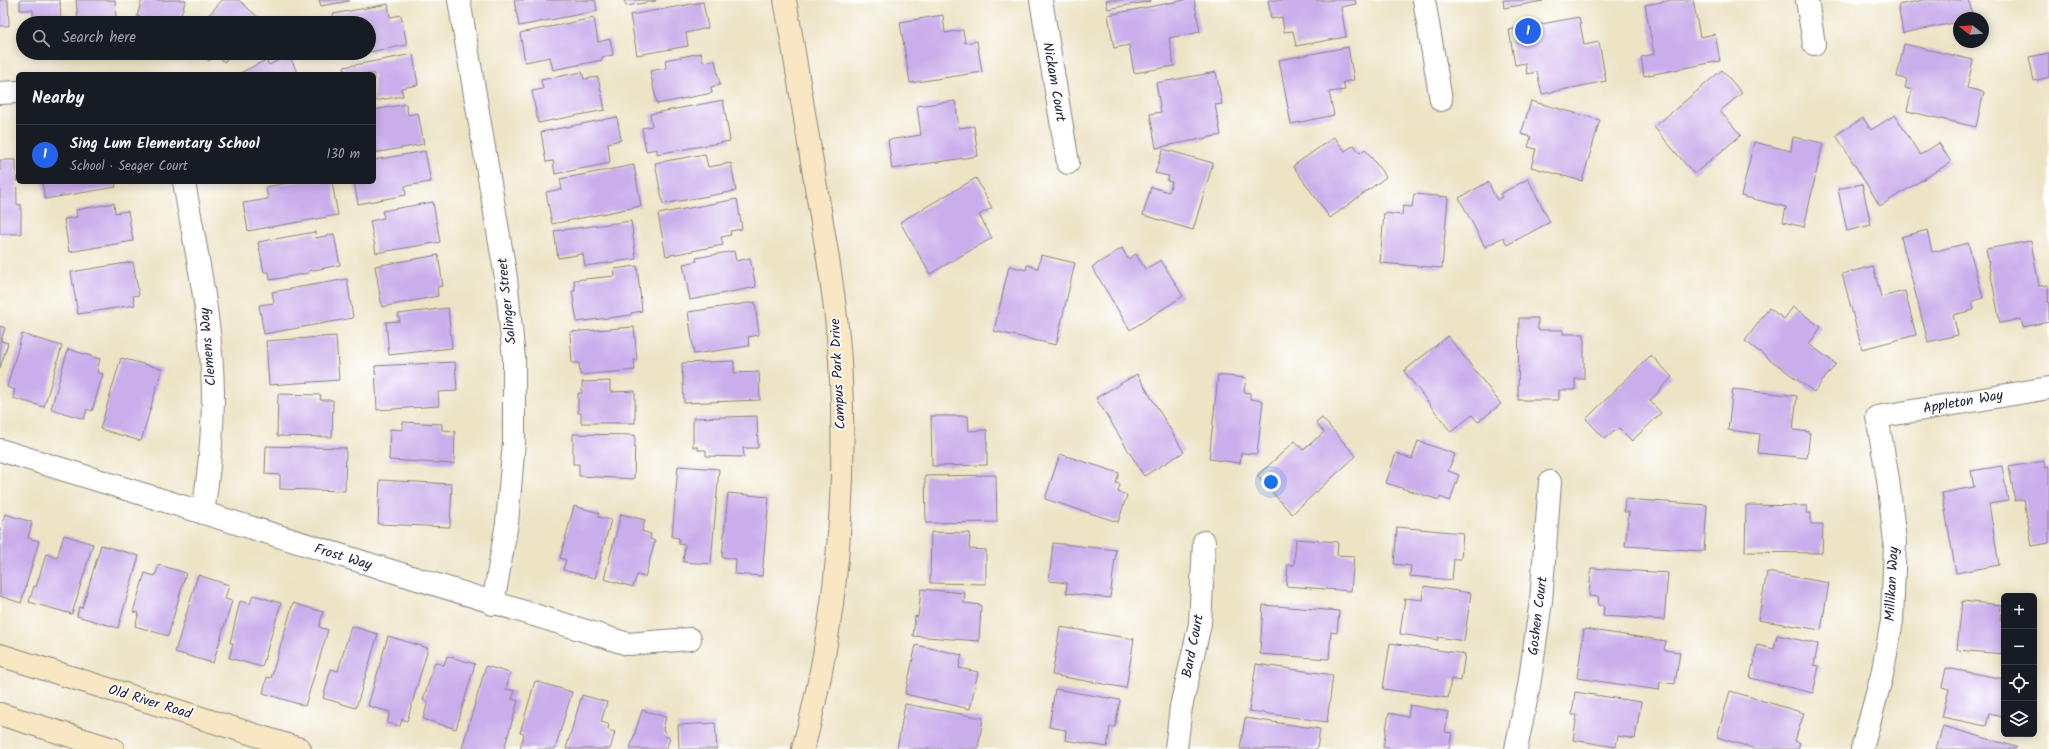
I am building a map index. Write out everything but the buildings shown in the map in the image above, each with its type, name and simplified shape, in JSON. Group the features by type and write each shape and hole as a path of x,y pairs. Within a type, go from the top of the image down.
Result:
{"street":[{"name":"Salinger Street","path":"460,0 506,278 514,360 514,442 507,523 493,604"},
{"name":"Campus Park Drive","path":"785,0 831,274 840,361 842,471 837,559 825,646 803,749"},
{"name":"Nickam Court","path":"1040,0 1068,163"},
{"path":"1424,0 1440,100"},
{"path":"1806,0 1814,44"},
{"path":"0,93 16,92"},
{"name":"Clemens Way","path":"184,184 208,325 213,392 210,458 203,513"},
{"name":"Appleton Way","path":"1878,417 2049,388"},
{"name":"Millikan Way","path":"1862,749 1882,675 1892,621 1895,542 1888,479 1878,417"},
{"name":"Frost Way","path":"0,450 493,604 628,644 690,639"},
{"name":"Goshen Court","path":"1516,749 1529,686 1541,601 1550,482"},
{"name":"Bard Court","path":"1176,749 1181,707 1200,624 1204,542"},
{"name":"Old River Road","path":"0,656 300,749"},
{"path":"0,714 113,749"}],"place":[{"name":"Sing Lum Elementary School","path":"1528,31"}]}
